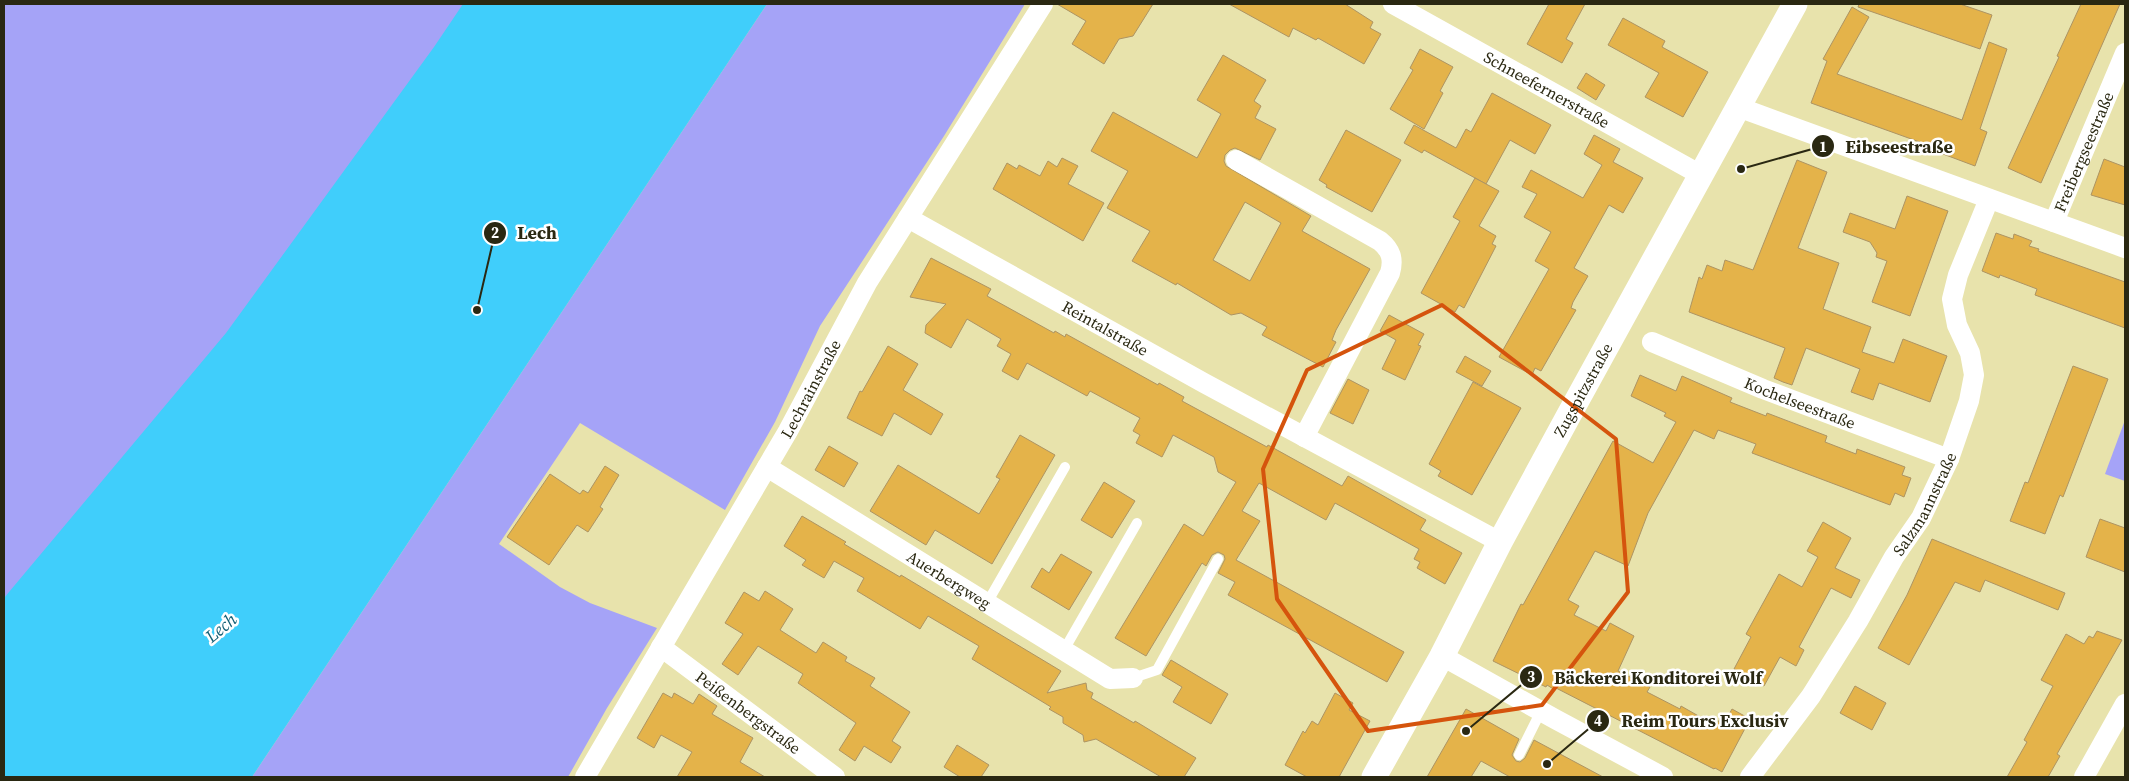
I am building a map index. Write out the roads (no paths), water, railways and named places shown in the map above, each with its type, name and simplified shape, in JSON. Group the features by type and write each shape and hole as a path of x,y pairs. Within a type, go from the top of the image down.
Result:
{"street":[{"name":"Lechrainstraße","path":"585,777 767,467 867,283 1043,4"},
{"name":"Schneefernerstraße","path":"1393,4 1701,175"},
{"name":"Zugspitzstraße","path":"1374,777 1442,656 1500,542 1795,4"},
{"name":"Freibergseestraße","path":"2054,222 2125,53"},
{"path":"1738,107 2125,248"},
{"path":"1236,160 1380,241 1391,254 1393,264 1390,273 1304,437"},
{"name":"Salzmannstraße","path":"1750,777 1811,696 1858,622 1894,557 1922,518 1949,459 1970,401 1974,375 1970,353 1957,325 1952,299 1958,275 1989,198"},
{"name":"Reintalstraße","path":"908,218 1304,437 1500,542"},
{"name":"Kochelseestraße","path":"1652,342 1763,389 1949,459"},
{"name":"Auerbergweg","path":"767,467 1110,679 1134,678"},
{"name":"Peißenbergstraße","path":"661,646 835,777"},
{"path":"1442,656 1663,777"},
{"path":"2084,777 2125,704"}],"lane":[{"path":"987,603 1065,467"},
{"path":"1064,650 1137,523"},
{"path":"1134,678 1157,670 1218,559"},
{"path":"1519,755 1540,711"}],"water":[{"path":"463,4 767,4 252,777 4,777 4,598 226,333 434,47"}],"place":[{"name":"Eibseestraße","path":"1741,169"},
{"name":"Lech","path":"477,310"},
{"name":"Bäckerei Konditorei Wolf","path":"1466,731"},
{"name":"Reim Tours Exclusiv","path":"1547,764"}]}
